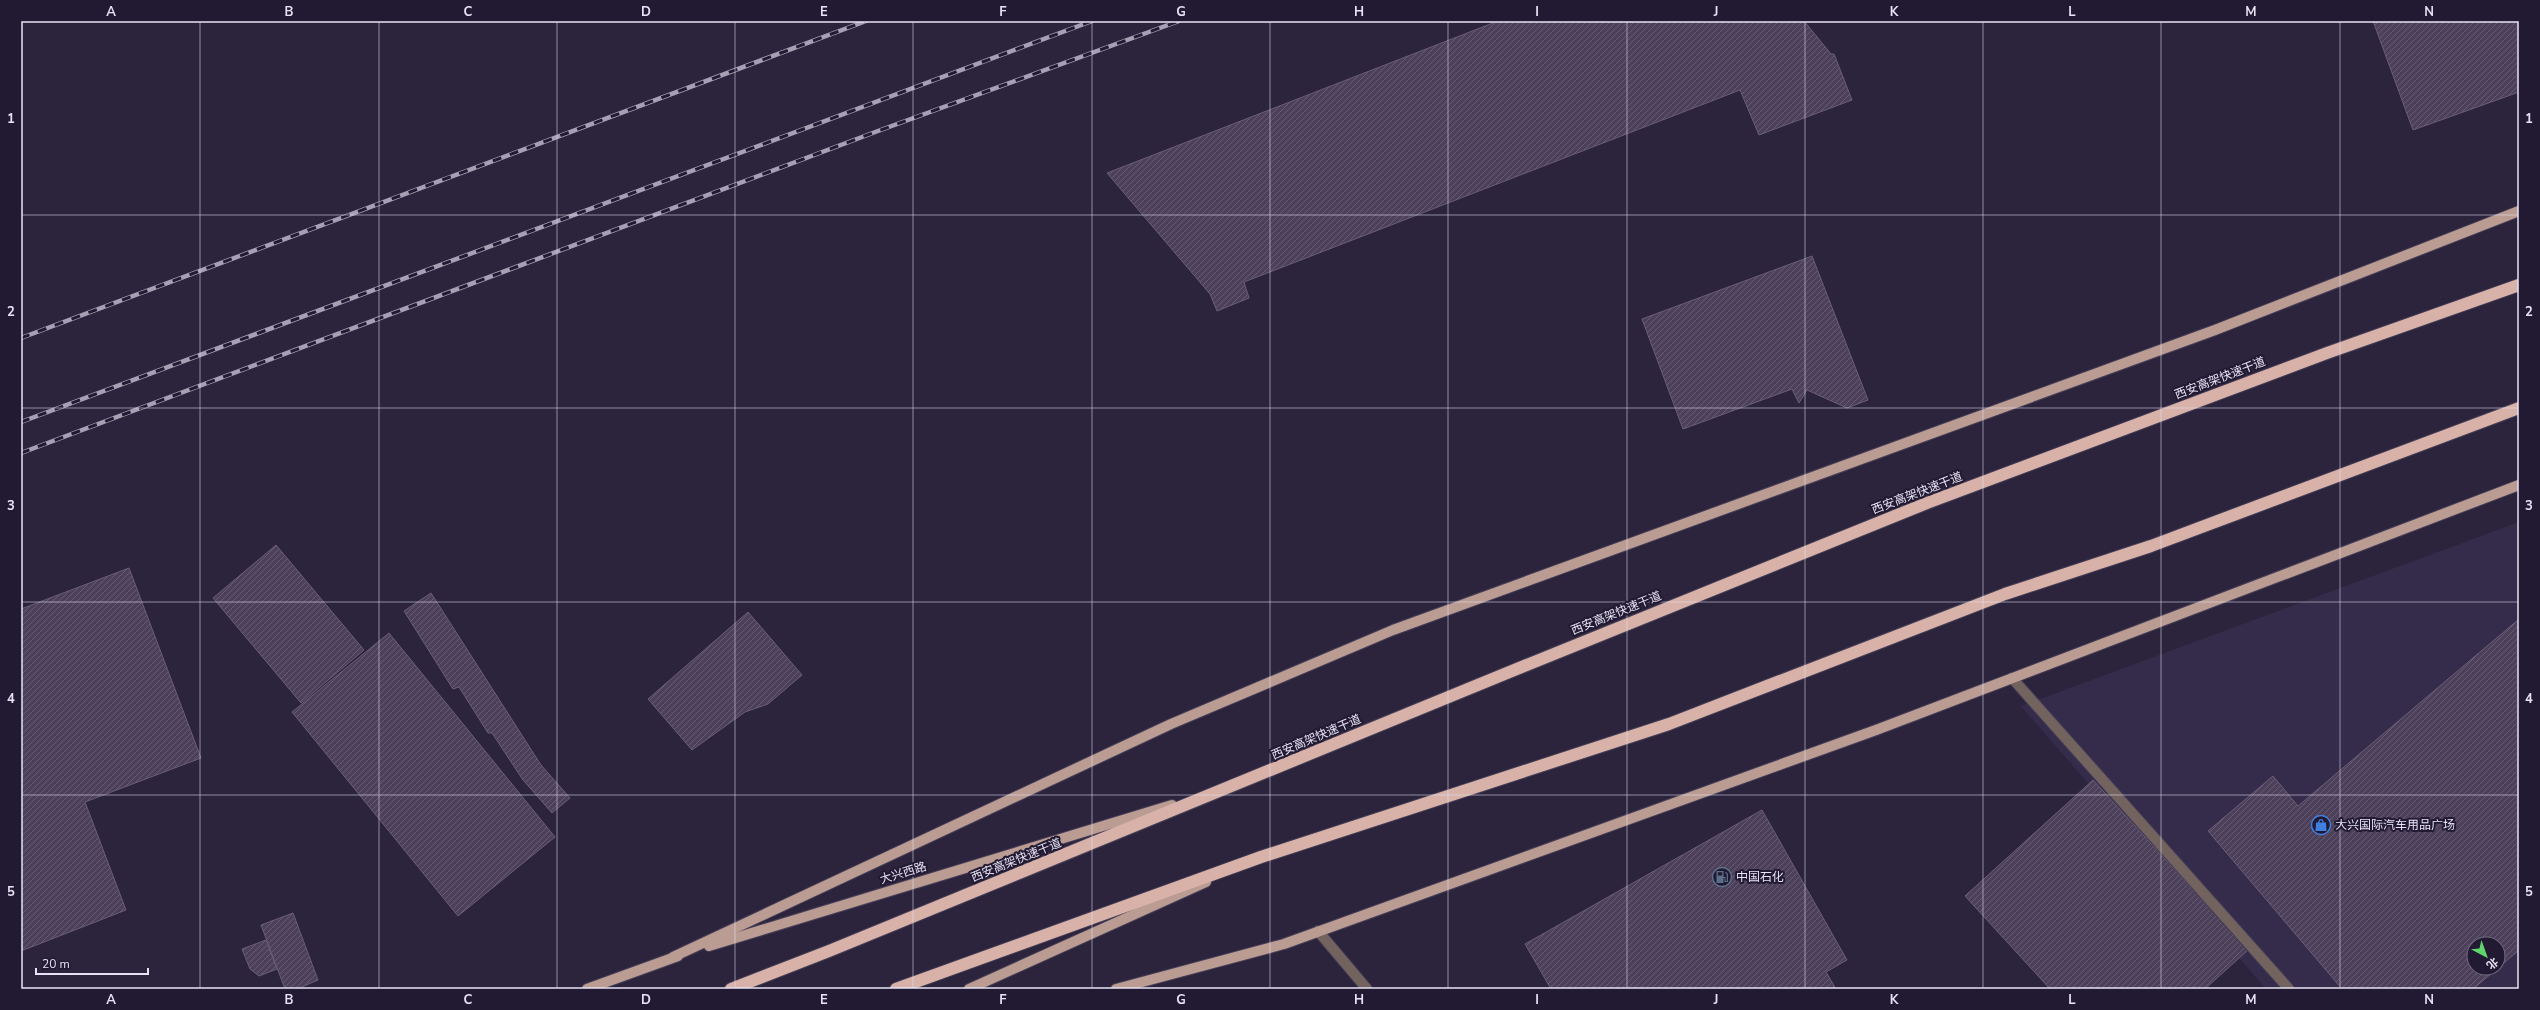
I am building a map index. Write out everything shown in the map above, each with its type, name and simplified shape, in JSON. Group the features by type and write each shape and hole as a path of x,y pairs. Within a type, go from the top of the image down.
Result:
{"highway":[{"name":"西安高架快速干道","path":"731,989 1229,788 1927,503 2327,353 2519,285"},
{"path":"896,989 1262,857 1669,724 2005,594 2151,546 2519,408"}],"main road":[{"path":"673,957 1172,724 1393,630 2207,333 2519,211"},
{"path":"1116,989 1284,944 1876,730 2519,485"},
{"name":"大兴西路","path":"587,989 673,957 1229,788"},
{"path":"969,989 1262,857"}],"street":[{"path":"2012,678 2289,989"},
{"path":"1318,931 1367,989"}],"shaded area":[{"name":"大兴国际汽车用品广场","path":"2519,522 2519,989 2266,989 2021,706"}],"building":[{"path":"1498,21 1804,21 1831,54 1834,54 1852,100 1759,135 1740,90 1244,282 1249,298 1217,311 1210,294 1107,173"},
{"path":"2373,21 2519,21 2519,92 2413,130"},
{"path":"1812,256 1868,400 1847,408 1807,390 1799,403 1792,389 1683,429 1642,319"},
{"path":"276,545 364,650 301,703 213,598"},
{"path":"129,568 201,758 85,802 126,910 21,951 21,609"},
{"path":"431,593 541,765 570,798 552,813 523,780 492,733 488,733 459,687 453,689 404,611"},
{"path":"748,612 802,675 768,704 745,712 692,750 648,699"},
{"path":"2519,619 2519,950 2506,961 2506,936 2466,936 2466,976 2488,976 2473,989 2342,989 2208,831 2273,776 2298,806"},
{"path":"389,633 555,837 458,916 292,712"},
{"path":"2093,780 2248,950 2205,989 2050,989 1965,896"},
{"name":"中国石化","path":"1762,810 1847,960 1826,972 1836,989 1551,989 1525,944"},
{"path":"293,913 318,980 297,989 285,989 261,925"},
{"path":"266,940 277,969 259,976 250,969 242,949"}],"railway":[{"path":"21,338 866,21"},
{"path":"21,422 1092,21"},
{"path":"21,453 878,131 1179,21"}],"place":[{"name":"大兴国际汽车用品广场","path":"2321,825"},
{"name":"中国石化","path":"1722,877"}]}
